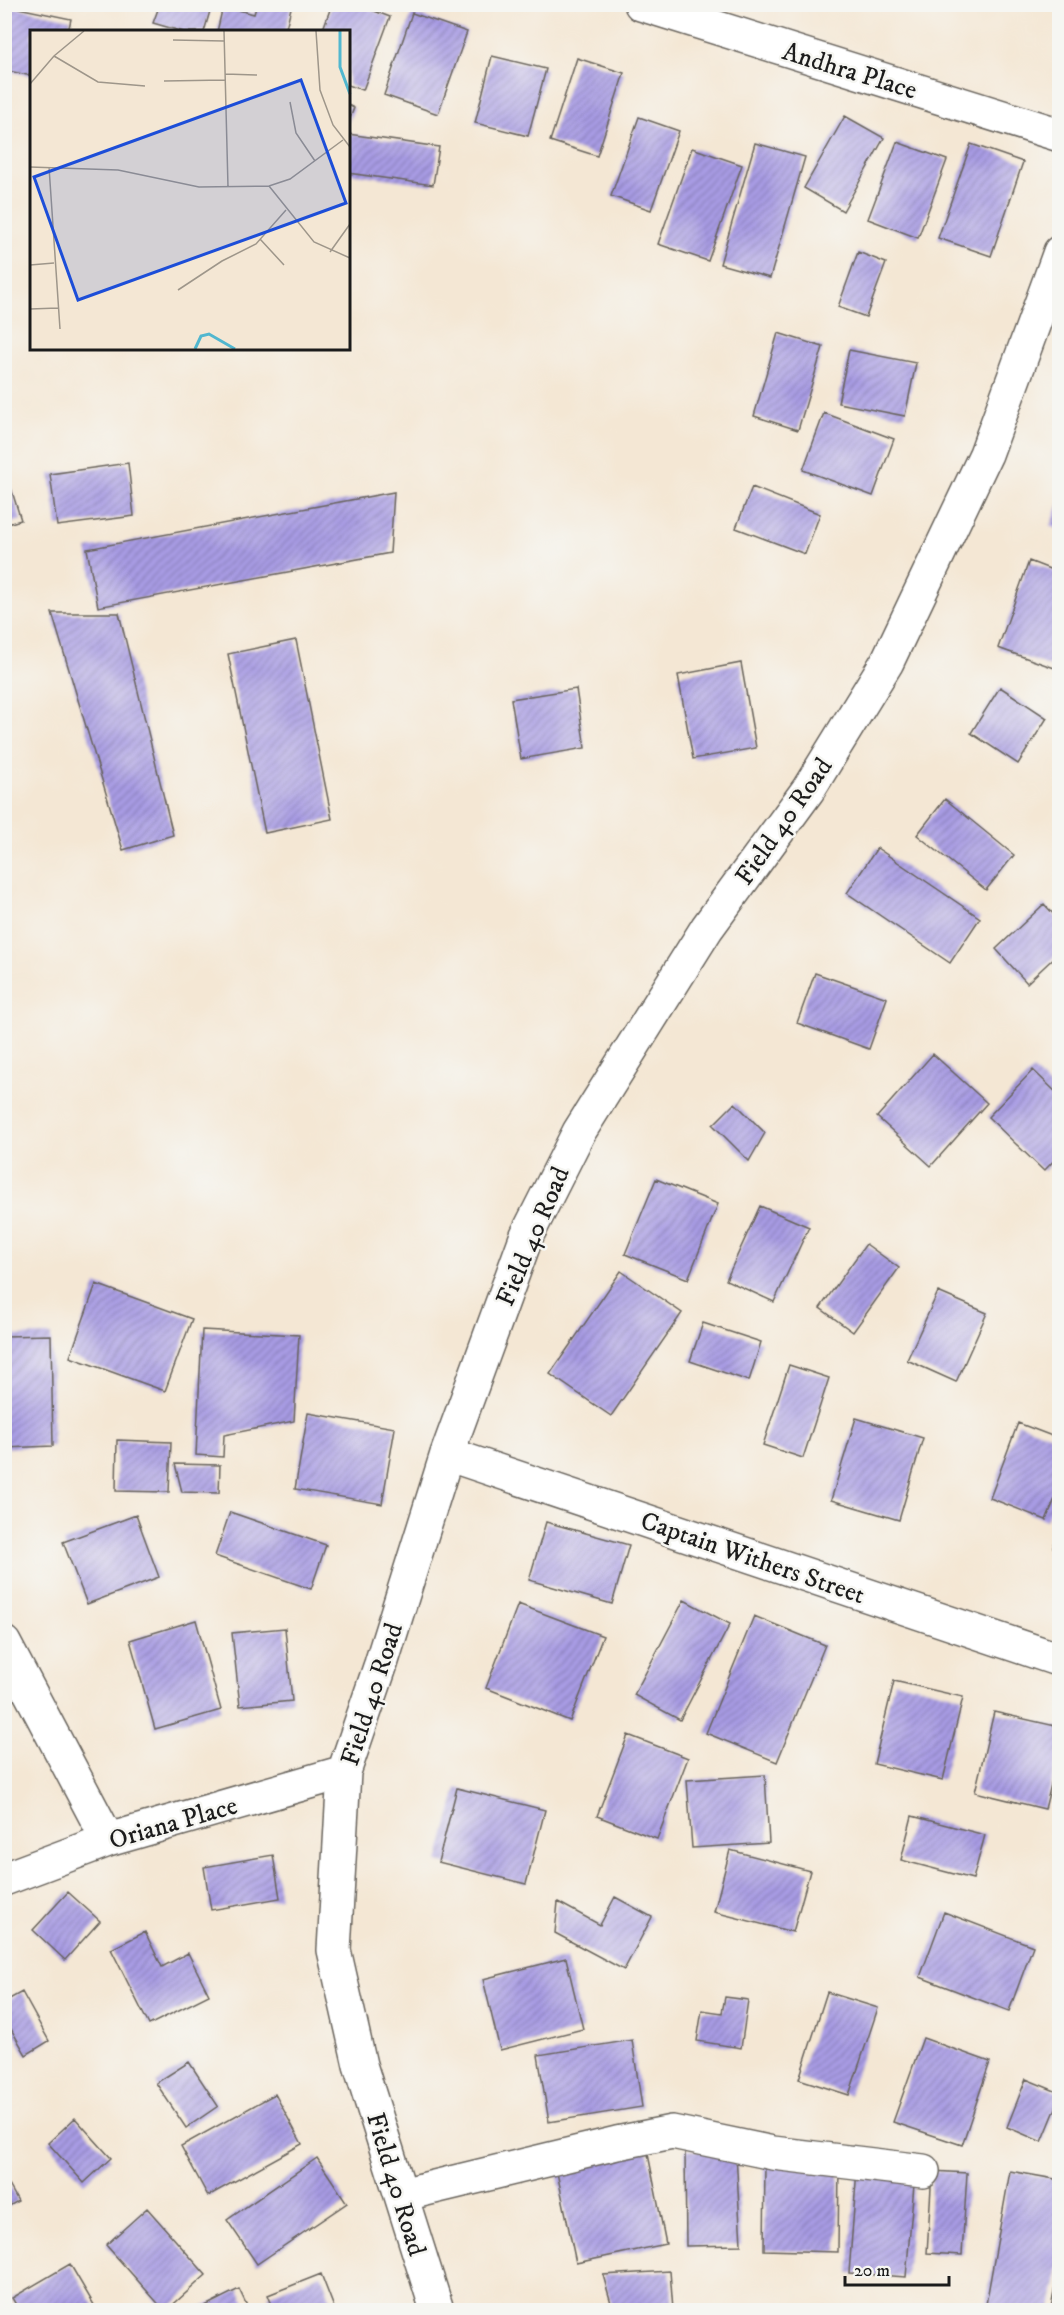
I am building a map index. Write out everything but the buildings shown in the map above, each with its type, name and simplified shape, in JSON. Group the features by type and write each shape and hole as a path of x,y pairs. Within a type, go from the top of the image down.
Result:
{"street":[{"name":"Andhra Place","path":"641,4 1059,135"},
{"name":"Field 40 Road","path":"437,2310 360,2065 334,1950 344,1772 381,1664 447,1454 527,1235 579,1132 707,928 808,790 887,662 986,454 1059,252"},
{"name":"Captain Withers Street","path":"447,1454 1059,1660"},
{"path":"4,1643 108,1840"},
{"name":"Oriana Place","path":"4,1879 108,1840 344,1772"},
{"path":"401,2195 672,2132 773,2153 923,2171"}]}
